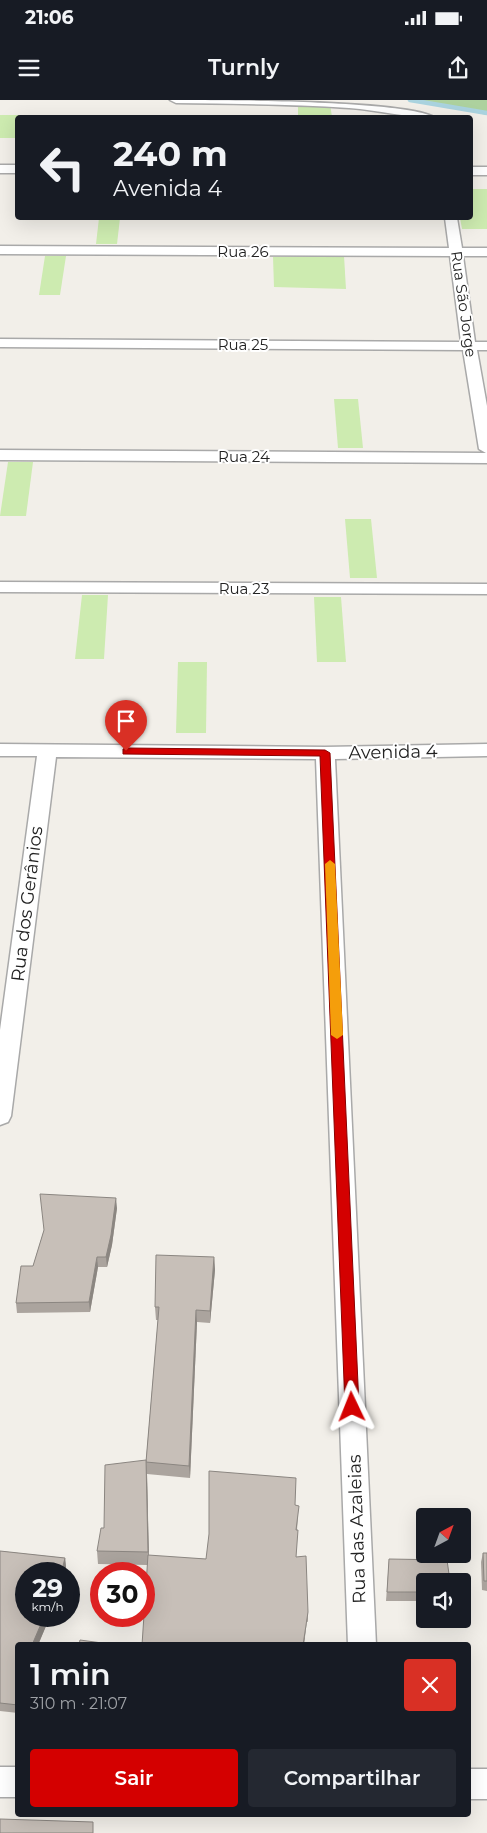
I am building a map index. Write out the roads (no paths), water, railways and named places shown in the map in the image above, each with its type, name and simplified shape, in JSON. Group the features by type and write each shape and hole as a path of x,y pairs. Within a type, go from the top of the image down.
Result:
{"street":[{"path":"176,100 367,102 397,105 414,109 425,115"},
{"path":"0,169 15,169"},
{"path":"473,171 487,171"},
{"name":"Rua São Jorge","path":"451,220 469,346 487,449"},
{"name":"Rua 26","path":"0,250 487,252"},
{"name":"Rua 25","path":"0,342 487,346"},
{"name":"Rua 24","path":"0,454 487,458"},
{"name":"Rua 23","path":"0,587 487,589"},
{"name":"Avenida 4","path":"0,750 325,753 487,750"},
{"name":"Rua dos Gerânios","path":"0,1116 46,750"},
{"name":"Rua das Azaleias","path":"325,753 362,1642"},
{"path":"0,1782 15,1782"},
{"path":"471,1784 487,1784"}],"waterway":[{"path":"410,100 487,113"}]}
